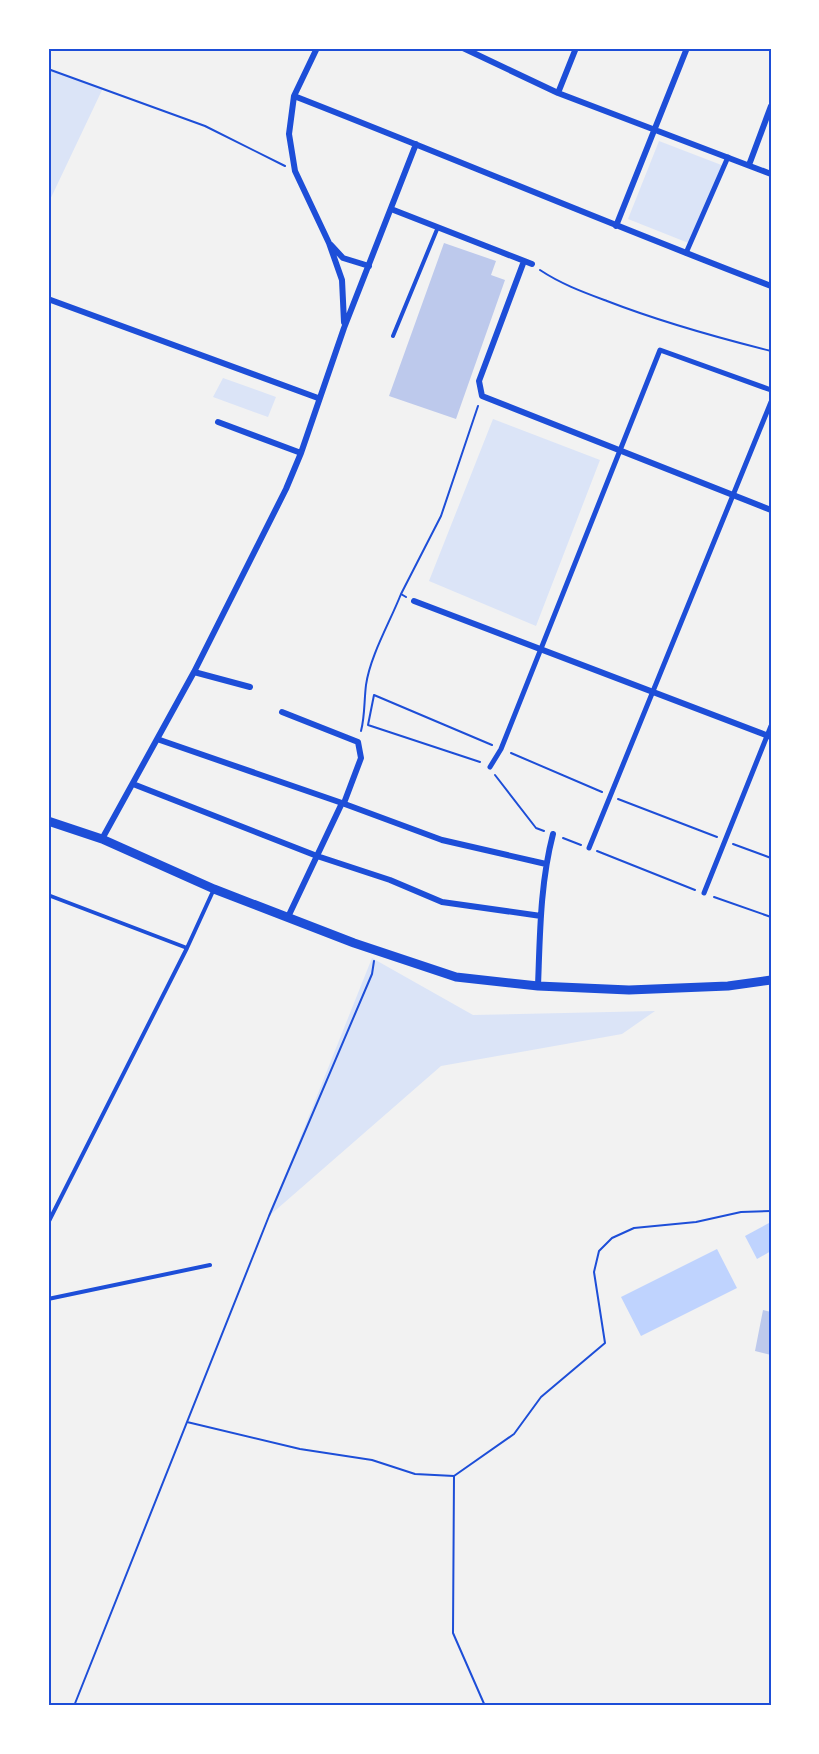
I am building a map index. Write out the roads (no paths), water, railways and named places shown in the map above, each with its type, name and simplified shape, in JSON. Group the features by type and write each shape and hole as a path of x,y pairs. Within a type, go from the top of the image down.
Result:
{"street":[{"path":"317,48 294,96 290,134 295,171 329,243 342,280 345,304 344,328"},
{"path":"462,48 558,93 771,174"},
{"path":"558,93 576,48"},
{"path":"616,226 687,48"},
{"path":"294,96 771,286"},
{"path":"749,165 771,106"},
{"path":"102,839 194,672 286,489 301,453 318,398 344,328 416,144"},
{"path":"687,253 728,157"},
{"path":"391,209 532,264"},
{"path":"329,243 343,258 369,266"},
{"path":"524,261 478,381 482,396 771,510"},
{"path":"48,299 318,398"},
{"path":"490,767 501,749 660,350 771,390"},
{"path":"589,848 651,691 771,402"},
{"path":"218,422 301,453"},
{"path":"414,601 769,736"},
{"path":"194,672 250,687"},
{"path":"282,712 358,742 361,758 343,803 288,917"},
{"path":"704,893 769,736 771,726"},
{"path":"157,739 343,803 442,840 546,864"},
{"path":"133,784 317,856 390,880 442,902 541,916"},
{"path":"48,821 102,839 214,889 376,951 456,977 538,986 629,990 728,986 771,980"},
{"path":"538,986 546,864 553,834"}],"lane":[{"path":"393,336 438,227"},
{"path":"48,1223 187,948 214,889"},
{"path":"48,895 187,948"},
{"path":"48,1299 210,1264"}],"water":[{"path":"769,1223 771,1251 757,1259 745,1236"},
{"path":"717,1249 737,1288 641,1336 621,1297"}]}
